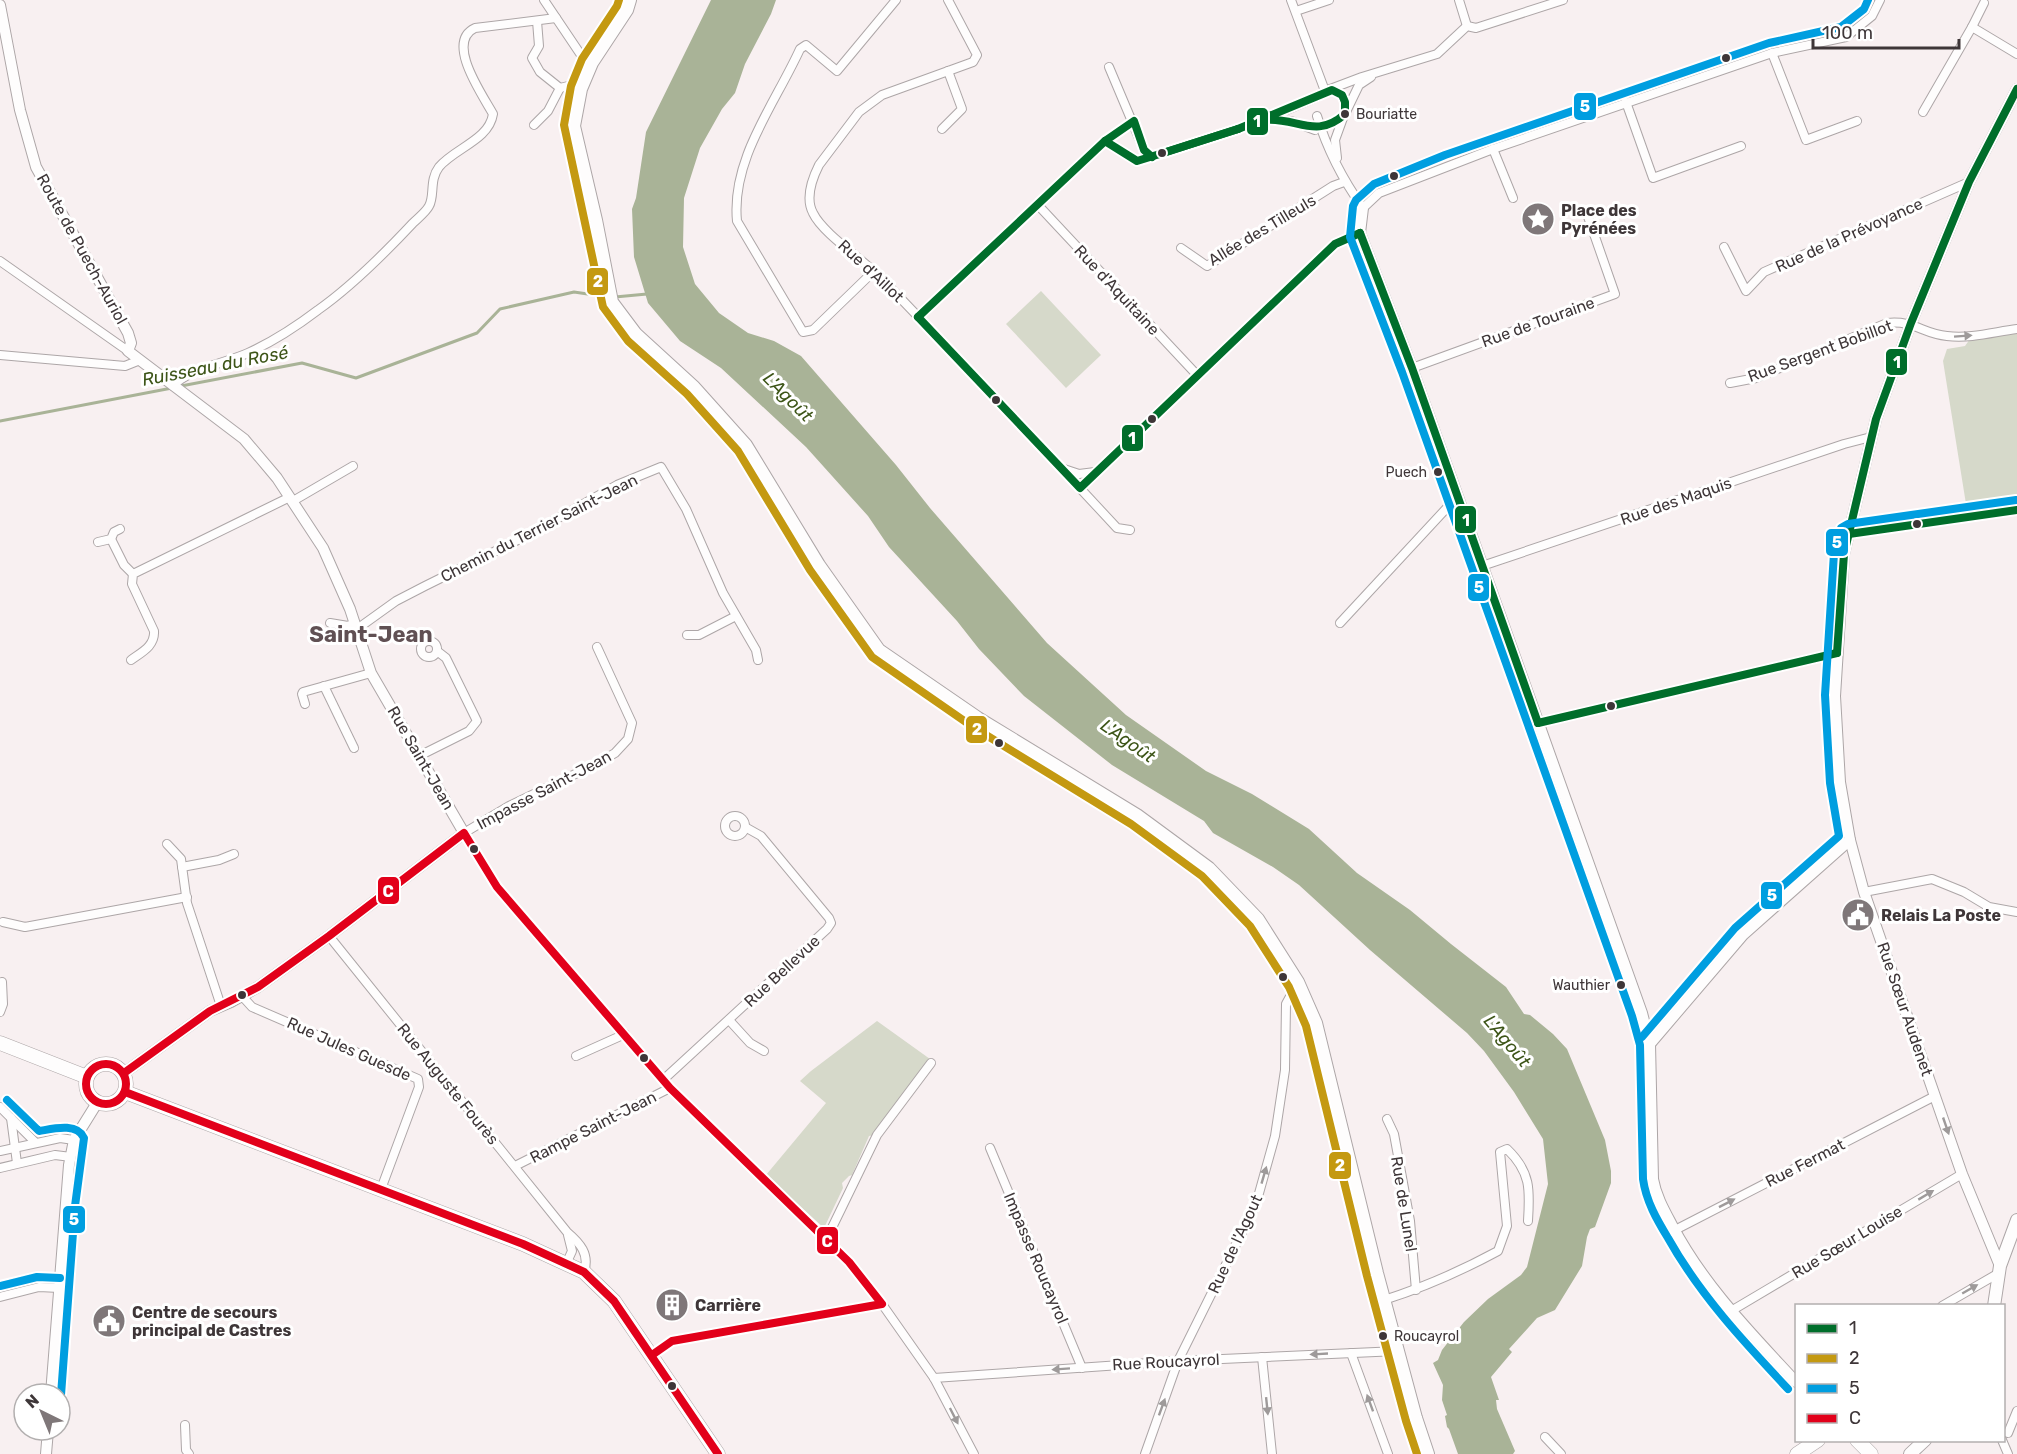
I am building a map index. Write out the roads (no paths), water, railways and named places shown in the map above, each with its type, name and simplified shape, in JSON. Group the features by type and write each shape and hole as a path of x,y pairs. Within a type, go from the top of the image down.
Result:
{"main road":[{"path":"630,0 627,10 592,63 581,89 574,126 611,297 636,333 694,387 746,445 819,565 879,650 978,718 1137,815 1209,868 1258,919 1298,982 1316,1023 1384,1300 1428,1454"},
{"path":"0,1043 87,1077"},
{"path":"100,1064 113,1065 123,1072 127,1083 125,1092 116,1102 104,1105 97,1103 89,1095 86,1089 87,1077 90,1071 100,1064"},
{"path":"125,1092 523,1244 567,1262 584,1272 614,1301 652,1355 713,1452"},
{"path":"1994,1304 2000,1269 2015,1227"},
{"path":"1859,1442 1871,1454"},
{"path":"1910,1454 1923,1442"}],"street":[{"path":"544,0 583,58 592,63"},
{"path":"874,271 813,330 803,332 737,221 735,201 737,187 752,141 800,49 806,45 837,71 896,0"},
{"name":"Rue d'Aillot","path":"948,0 977,55 973,62 882,95 859,112 814,174 810,187 811,211 820,224 874,271 1117,528 1130,530"},
{"path":"1291,0 1325,91"},
{"path":"1296,11 1329,0"},
{"path":"1459,0 1467,26"},
{"path":"1467,26 1476,28 1563,0"},
{"path":"1795,1380 1710,1287 1655,1192 1650,1044 1642,1013 1456,498 1412,368 1360,233 1363,207 1379,193 1493,149 1772,53 1846,37 1872,16 1880,0"},
{"path":"1923,112 1984,3"},
{"name":"Route de Puech-Auriol","path":"0,4 21,110 36,167 128,333 131,343 128,351"},
{"path":"176,388 177,382 249,353 319,310 405,232 430,206 434,178 439,168 453,154 486,130 493,114 463,54 462,39 468,32 475,28 556,18"},
{"path":"537,21 539,46 531,58 540,72 560,88"},
{"path":"1105,141 1137,161 1152,157 1264,120 1317,97 1325,91 1362,77 1437,54 1467,26"},
{"path":"1972,27 2017,54"},
{"path":"1772,53 1806,140 1857,121"},
{"path":"1109,67 1134,121 1144,150 1152,157"},
{"path":"942,129 962,110 948,71"},
{"path":"1338,164 1335,140 1342,118 1359,85 1377,74"},
{"path":"534,125 548,111 560,88 572,85 581,89"},
{"name":"Rue Sœur Audenet","path":"2000,1269 1962,1174 1864,892 1850,840 1838,755 1835,696 1844,554 1871,437 1911,323 1969,182 2017,89"},
{"path":"1325,91 1332,90 1342,94 1347,109"},
{"path":"1317,97 1313,106 1317,116 1320,120 1330,123"},
{"path":"1626,102 1653,178 1741,146"},
{"path":"1317,116 1316,127 1338,164 1344,182 1363,207"},
{"path":"1264,120 1291,121 1316,127 1342,118"},
{"path":"918,317 1105,141 1134,121"},
{"path":"1493,149 1513,198"},
{"name":"Allée des Tilleuls","path":"1181,248 1208,266 1333,186 1344,182"},
{"name":"Rue de la Prévoyance","path":"1724,247 1746,291 1764,272 1969,182"},
{"name":"Rue d'Aquitaine","path":"1037,204 1197,375"},
{"name":"Rue de Touraine","path":"1412,368 1615,294 1586,211"},
{"path":"1080,488 1335,244 1360,233"},
{"path":"0,261 128,351"},
{"name":"Rue Sergent Bobillot","path":"1730,383 1756,378 1887,323 1911,323"},
{"path":"1911,323 1943,336 1960,337 2017,329"},
{"name":"Rue Saint-Jean","path":"128,351 225,423 259,456 291,499 322,548 356,626 371,673 497,887 670,1088 849,1263 882,1304 934,1378 974,1454"},
{"path":"0,355 125,366 140,360"},
{"name":"Rue des Maquis","path":"1482,566 1844,444 1871,437"},
{"path":"131,660 149,646 154,636 154,631 132,584 131,579 134,574 291,499 353,466"},
{"name":"Chemin du Terrier Saint-Jean","path":"356,626 396,601 530,534 618,485 661,467 686,508 720,585 756,650 758,660"},
{"path":"1060,467 1079,474 1095,472"},
{"path":"1340,623 1456,498"},
{"path":"1849,534 2017,510"},
{"path":"120,529 114,532 111,539 124,565 134,574"},
{"path":"98,542 111,539"},
{"path":"687,635 699,635 736,616"},
{"path":"330,623 356,626"},
{"name":"Impasse Saint-Jean","path":"464,833 509,806 598,763 615,753 628,739 632,723 597,647"},
{"path":"419,756 469,731 477,721 446,658 437,651"},
{"path":"1538,723 1837,653"},
{"path":"305,704 303,692 371,673"},
{"path":"324,686 354,748"},
{"name":"Rue Bellevue","path":"663,1080 828,929 831,923 761,836 745,827"},
{"path":"123,1072 139,1063 210,1011 242,996 329,936 464,833"},
{"path":"1650,1044 1743,935 1850,840"},
{"path":"167,844 181,859 187,897 221,1006"},
{"path":"182,867 219,860 234,854"},
{"path":"1833,856 1855,858"},
{"path":"1864,892 1932,879 1965,892 1989,907 2017,912"},
{"path":"3,922 25,927 187,897"},
{"name":"Rue Auguste Fourès","path":"329,936 583,1250 587,1264 584,1272"},
{"path":"0,1012 3,1004 2,982"},
{"name":"Rue de l'Agout","path":"1145,1454 1178,1361 1256,1204 1275,1136 1285,1070 1286,1004 1298,982"},
{"name":"Rue Jules Guesde","path":"242,996 256,1009 418,1079 420,1087 381,1189"},
{"path":"729,1020 750,1043 764,1052"},
{"path":"576,1056 625,1034"},
{"path":"826,1240 877,1135 931,1063"},
{"name":"Rampe Saint-Jean","path":"515,1166 670,1088"},
{"name":"Rue Fermat","path":"1675,1230 1935,1096"},
{"path":"52,1382 71,1157 74,1140 97,1103"},
{"path":"0,1107 35,1142"},
{"path":"11,1118 17,1164"},
{"name":"Rue de Lunel","path":"1387,1119 1394,1134 1410,1221 1416,1290"},
{"path":"0,1151 60,1138 74,1140"},
{"name":"Impasse Roucayrol","path":"990,1148 1082,1368"},
{"path":"1384,1300 1450,1276 1498,1251 1507,1226 1500,1152 1506,1149 1517,1159 1530,1191 1528,1221"},
{"path":"0,1168 55,1155 71,1157"},
{"name":"Rue Sœur Louise","path":"1731,1311 1962,1174"},
{"path":"567,1232 572,1251 567,1262"},
{"path":"1944,1304 2000,1269"},
{"path":"0,1297 39,1287 59,1288"},
{"path":"652,1355 672,1341 882,1304"},
{"name":"Rue Roucayrol","path":"934,1378 1178,1361 1398,1351"},
{"path":"1351,1353 1388,1454"},
{"path":"1262,1357 1272,1454"},
{"path":"2008,1454 2007,1436 2017,1410"},
{"path":"185,1425 186,1450 189,1454"},
{"path":"1545,1437 1561,1454"}],"water":[{"name":"L'Agoût","path":"711,0 776,0 745,64 735,93 722,109 700,148 684,198 683,247 695,284 719,313 748,333 774,341 801,356 1047,643 1126,715 1206,771 1252,794 1309,829 1357,873 1410,910 1506,987 1524,1014 1530,1015 1567,1049 1605,1140 1611,1183 1595,1227 1590,1229 1587,1237 1582,1266 1555,1310 1537,1318 1509,1349 1512,1352 1491,1377 1499,1400 1496,1400 1497,1409 1515,1451 1513,1454 1458,1454 1447,1427 1445,1416 1447,1415 1442,1400 1443,1385 1433,1363 1438,1360 1442,1350 1464,1322 1488,1299 1521,1275 1527,1267 1548,1184 1543,1139 1514,1092 1484,1051 1467,1033 1370,950 1299,885 1273,867 1213,833 1204,821 1112,765 1024,696 889,547 868,516 806,447 721,368 680,341 648,303 634,257 632,209 636,198 646,132"}],"waterway":[{"name":"Ruisseau du Rosé","path":"181,386 302,363 356,378 477,333 500,309 574,292 608,297"},
{"name":"Ruisseau du Rosé","path":"615,297 647,294"},
{"name":"Ruisseau du Rosé","path":"0,421 172,388"}],"place":[{"name":"Bouriatte","path":"1345,114"},
{"name":"Place des Pyrénées","path":"1538,219"},
{"name":"Puech","path":"1438,472"},
{"name":"Relais La Poste","path":"1858,915"},
{"name":"Wauthier","path":"1621,985"},
{"name":"Carrière","path":"672,1305"},
{"name":"Centre de secours principal de Castres","path":"109,1321"},
{"name":"Roucayrol","path":"1383,1336"}],"district":[{"name":"Saint-Jean","path":"371,634"}]}
